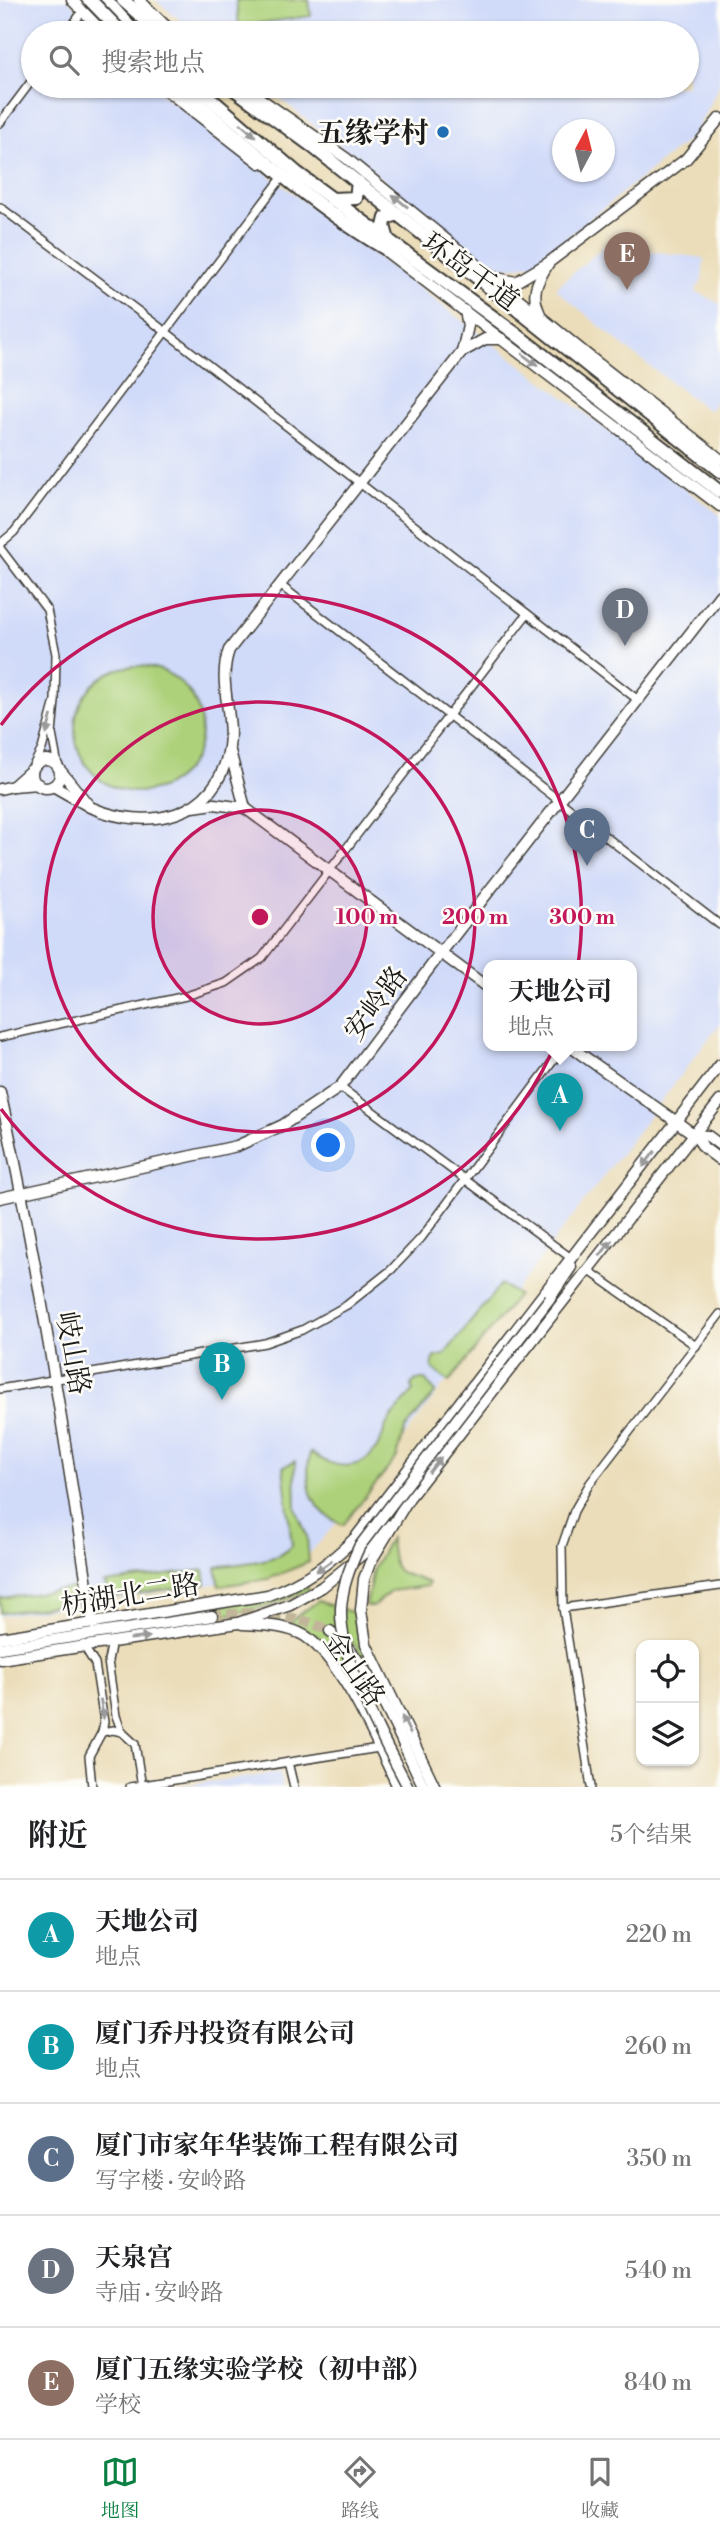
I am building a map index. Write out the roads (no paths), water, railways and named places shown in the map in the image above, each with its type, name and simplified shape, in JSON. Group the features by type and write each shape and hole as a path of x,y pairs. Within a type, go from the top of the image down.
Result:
{"highway":[{"path":"92,0 106,21"},
{"path":"92,0 111,21"},
{"path":"106,0 124,21"},
{"path":"123,0 147,21"},
{"path":"192,98 352,228 441,279"},
{"name":"环岛干道","path":"211,98 297,173 720,492"},
{"name":"环岛干道","path":"246,98 358,182 720,471"},
{"path":"332,199 356,198 358,182"},
{"path":"389,240 384,226 386,218 398,214"}],"main road":[{"path":"72,0 91,21"},
{"path":"139,0 161,21"},
{"path":"176,98 281,179 466,311 720,506"},
{"path":"259,98 346,158 543,319 720,458"},
{"path":"494,278 516,282 548,263 686,159 720,118"},
{"path":"543,319 535,303 534,288 548,263"},
{"path":"462,352 468,326 466,311"},
{"path":"245,808 229,745 224,664 236,639 462,352 485,339 502,339"},
{"name":"安岭路","path":"0,1198 237,1146 283,1125 340,1087 440,954 720,595"},
{"path":"193,807 213,787 225,763 229,745"},
{"path":"13,786 32,767 50,761 59,768 90,807"},
{"path":"32,767 38,784"},
{"path":"53,786 60,781 59,768"},
{"path":"0,789 38,784 53,786 90,807 138,821 214,804 245,808 483,984"},
{"path":"575,1051 695,1135 704,1148 720,1160"},
{"path":"408,1787 379,1730 343,1631 341,1610 350,1567 359,1546 550,1298 613,1206 720,1065"},
{"name":"岐山路","path":"0,1093 23,1194 57,1380 93,1624"},
{"path":"238,1623 290,1605 322,1587 363,1553 409,1499 720,1101"},
{"path":"695,1135 708,1136 720,1145"},
{"name":"枋湖北二路","path":"0,1638 268,1595 298,1584 333,1561 356,1537 613,1206"},
{"name":"金山路","path":"409,1499 370,1563 361,1593 366,1644 435,1787"},
{"path":"0,1648 212,1616"},
{"name":"枋湖北二路","path":"0,1659 238,1623"},
{"name":"金山路","path":"238,1623 277,1627 304,1636 323,1653 351,1692 398,1787"},
{"path":"330,1631 342,1640 359,1660 424,1787"}],"street":[{"path":"76,21 82,12"},
{"path":"0,123 21,95"},
{"path":"59,768 52,734 56,654 47,610 0,546 14,532 281,179"},
{"path":"0,207 166,332 638,700"},
{"path":"280,585 720,925"},
{"path":"0,1037 186,996 226,983 262,958 527,614"},
{"path":"32,767 42,749 55,701"},
{"path":"0,1389 265,1343 302,1330 347,1305 391,1270 422,1237 562,1051"},
{"path":"340,1087 571,1258"},
{"path":"589,1270 696,1346"},
{"path":"591,1787 563,1608 562,1546 575,1511 590,1483 720,1314"},
{"path":"563,1608 720,1586"},
{"path":"112,1641 107,1661 122,1732"},
{"path":"83,1645 94,1664 104,1722 102,1732 89,1756 92,1787"},
{"path":"102,1732 122,1732 135,1744 142,1786"},
{"path":"130,1787 379,1748"},
{"path":"288,1762 294,1787"}],"tunnel":[{"path":"212,1616 272,1615 301,1620 330,1631"}],"place":[{"name":"五缘学村","path":"443,132"},
{"name":"厦门五缘实验学校（初中部）","path":"627,290"},
{"name":"天泉宫","path":"625,646"},
{"name":"厦门市家年华装饰工程有限公司","path":"587,866"},
{"name":"天地公司","path":"560,1131"},
{"name":"厦门乔丹投资有限公司","path":"222,1400"}]}
